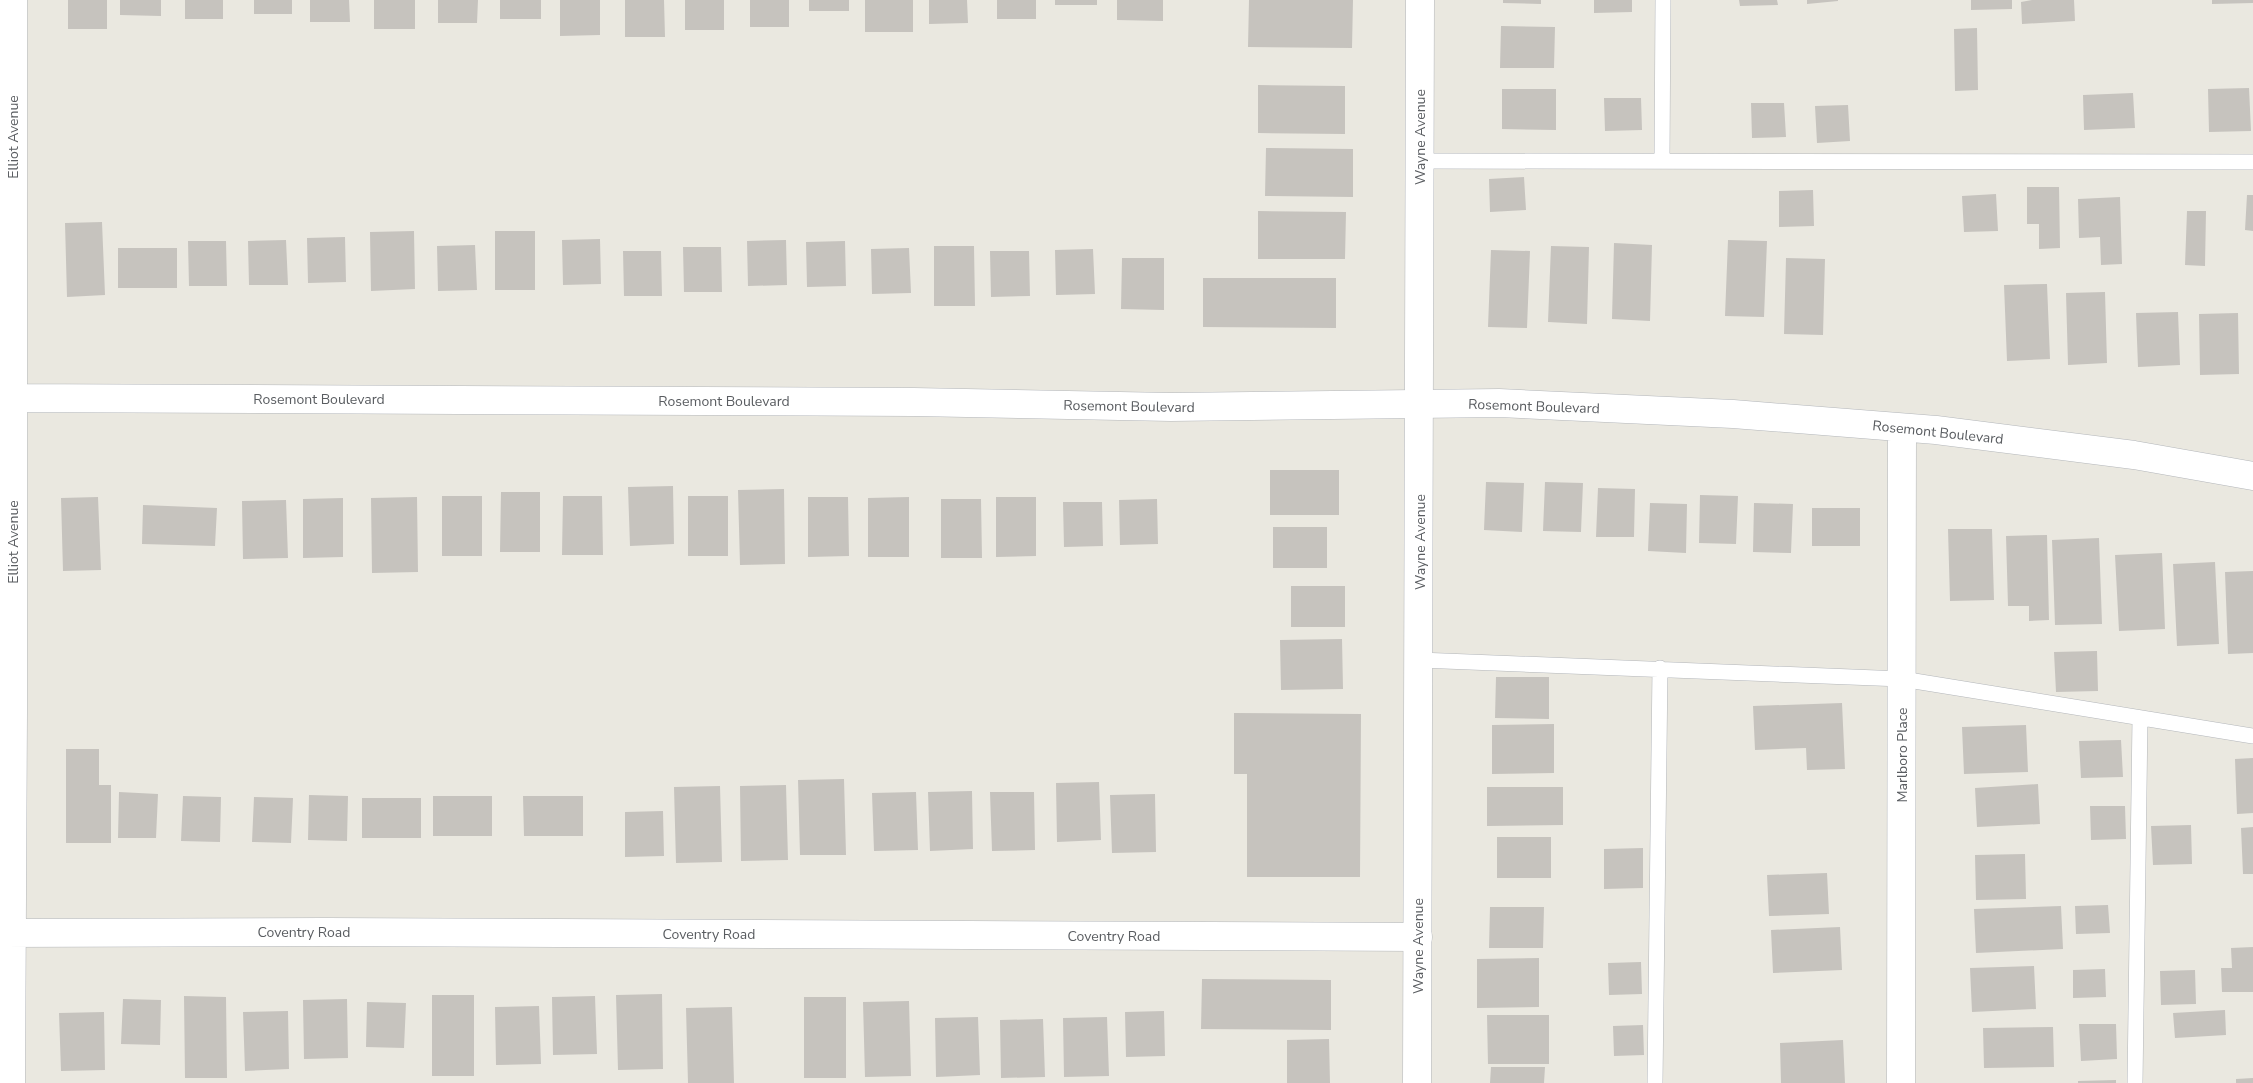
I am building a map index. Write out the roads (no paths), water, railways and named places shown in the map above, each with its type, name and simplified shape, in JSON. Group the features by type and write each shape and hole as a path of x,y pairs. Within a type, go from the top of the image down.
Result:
{"street":[{"name":"Elliot Avenue","path":"11,1083 6,934 13,712 6,398 13,0"},
{"name":"Wayne Avenue","path":"1417,1083 1420,0"},
{"name":"Rosemont Boulevard","path":"6,398 914,402 1171,407 1499,403 1694,412 1902,428 2134,455 2253,476"},
{"name":"Marlboro Place","path":"1901,1083 1902,428"},
{"name":"Coventry Road","path":"6,934 334,932 1418,937"}],"lane":[{"path":"1662,161 1663,0"},
{"path":"1420,161 2253,162"},
{"path":"1419,660 1902,679 2253,736"},
{"path":"1655,1083 1660,668"},
{"path":"2135,1083 2140,718"}]}
